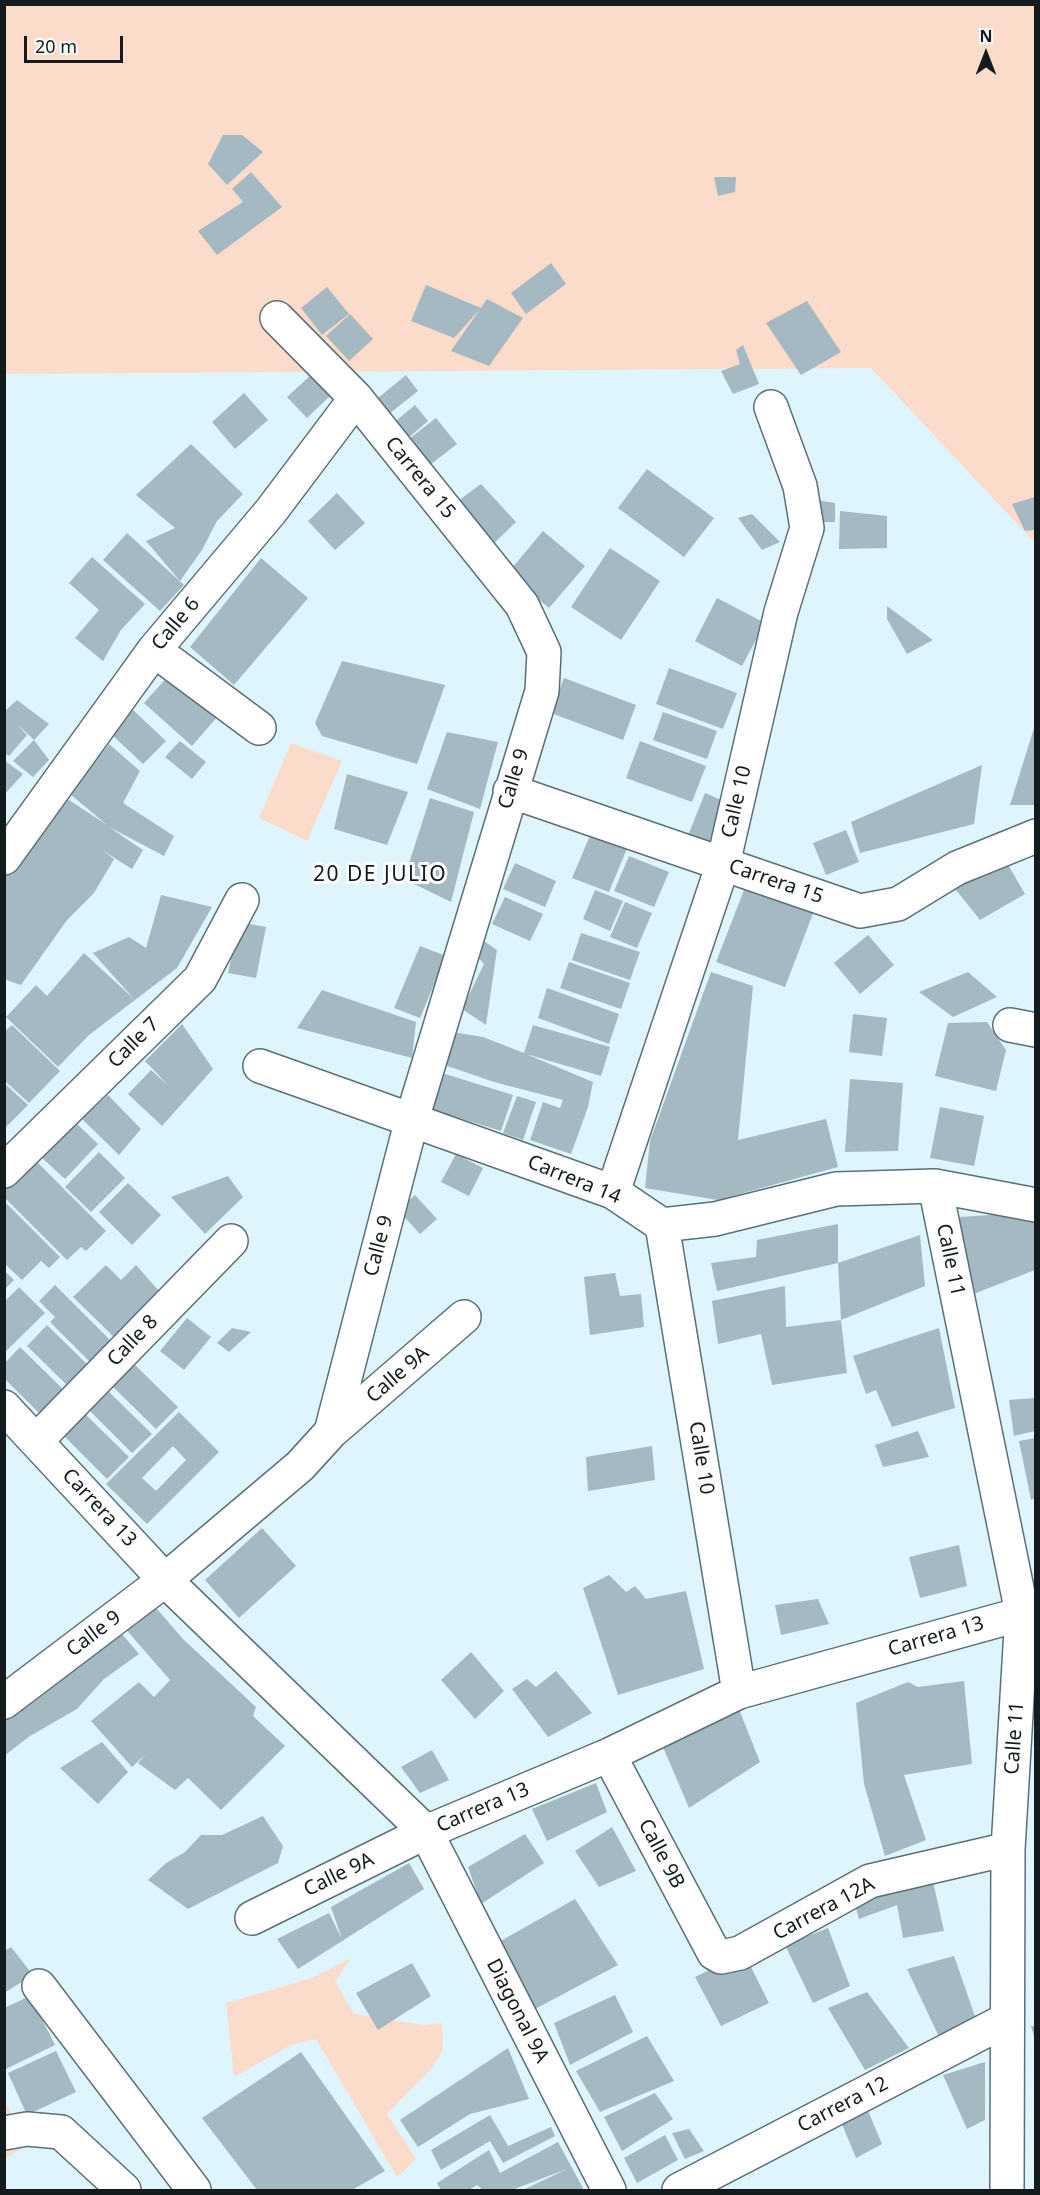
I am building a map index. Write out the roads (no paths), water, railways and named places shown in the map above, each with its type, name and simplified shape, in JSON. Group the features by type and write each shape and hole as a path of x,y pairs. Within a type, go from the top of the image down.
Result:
{"street":[{"name":"Carrera 15","path":"277,318 356,398 522,604 544,652"},
{"name":"Calle 6","path":"4,858 154,650 271,511 356,398"},
{"name":"Calle 10","path":"613,1192 723,864 781,612 807,528 800,486 771,407"},
{"path":"154,650 259,728"},
{"name":"Calle 9","path":"4,1702 165,1580 300,1466 331,1432 412,1119 542,691 544,652"},
{"name":"Carrera 15","path":"510,791 860,911 898,904 957,868 1035,836"},
{"name":"Calle 7","path":"4,1171 200,979 242,900"},
{"name":"Carrera 14","path":"260,1066 613,1192 662,1225"},
{"path":"662,1225 715,1219 836,1189 935,1186 1035,1205"},
{"name":"Calle 11","path":"935,1186 1029,1612 1008,1849 1007,2190"},
{"name":"Calle 10","path":"662,1225 740,1692"},
{"name":"Calle 8","path":"36,1441 231,1241"},
{"name":"Calle 9A","path":"331,1432 464,1317"},
{"name":"Carrera 13","path":"4,1407 165,1580 426,1832 609,1755 740,1692 1029,1612"},
{"name":"Calle 9B","path":"609,1755 714,1953"},
{"name":"Calle 9A","path":"252,1918 426,1832"},
{"name":"Diagonal 9A","path":"426,1832 609,2190"},
{"name":"Carrera 12A","path":"714,1953 729,1957 740,1953 870,1881 1008,1849"},
{"path":"39,1986 194,2190"},
{"name":"Carrera 12","path":"679,2190 1006,2020"},
{"path":"4,2133 27,2129 61,2132 124,2190"}],"district":[{"name":"20 DE JULIO","path":"380,875"}]}
